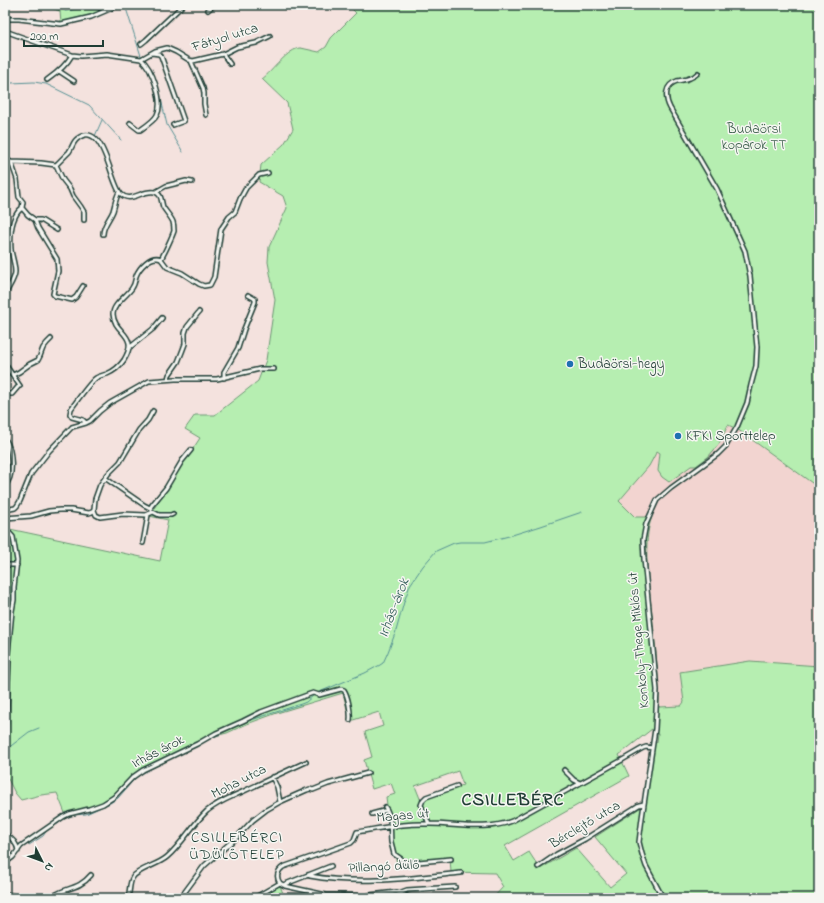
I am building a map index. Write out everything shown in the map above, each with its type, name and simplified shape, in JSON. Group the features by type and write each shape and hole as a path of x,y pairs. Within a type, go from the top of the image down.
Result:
{"street":[{"path":"84,5 96,6 105,10"},
{"path":"5,19 19,19 61,24 91,17 119,5"},
{"path":"140,44 151,36 183,5"},
{"path":"208,10 214,5"},
{"path":"5,31 72,55 81,56 107,54 141,59 152,73 159,105 158,112 156,117 148,125 139,130 130,123"},
{"name":"Fátyol utca","path":"141,59 151,53 167,48 191,61 196,61 223,54 237,47 256,43 270,36"},
{"path":"151,53 160,54 184,120 173,125"},
{"path":"223,54 230,64"},
{"path":"47,80 69,61 72,55"},
{"path":"191,61 203,88 206,115"},
{"path":"59,71 74,81"},
{"name":"Konkoly-Thege Miklós út","path":"663,898 646,866 641,848 640,834 656,724 657,690 643,540 646,524 653,507 660,497 718,454 726,446 738,427 750,391 756,366 757,348 751,284 747,259 741,241 717,189 667,103 666,97 669,86 678,81 690,79 698,73"},
{"path":"5,159 11,162 56,164 67,154 78,139 89,135 92,136 100,144 120,192 125,197 131,198 151,191 157,193 161,198 163,207 173,221 174,226 174,230 161,259"},
{"path":"11,162 19,187 19,197 22,202 22,208 35,220 38,228 57,259 58,271 53,294 55,296 72,300 76,297 83,286"},
{"path":"56,164 63,180 84,212 84,220"},
{"path":"86,423 83,420 72,417 70,414 71,409 93,381 99,376 112,372 124,360 129,348 129,343 115,320 113,315 114,308 132,289 138,273 146,262 158,257 167,267 182,273 198,284 205,286 210,285 214,277 221,229 228,216 235,212 246,189 260,175 268,173"},
{"path":"157,193 166,186 186,181 192,182"},
{"path":"103,234 102,231 104,225 112,214 120,192"},
{"path":"5,295 14,277 15,271 11,250 11,230 16,215 22,208"},
{"path":"35,220 41,220 57,230"},
{"path":"224,378 223,374 238,348 256,301 248,295"},
{"path":"168,379 182,352 187,327 199,312"},
{"path":"129,348 153,329 162,318"},
{"path":"13,375 38,360 43,348 51,339"},
{"path":"5,364 19,386 12,394 5,396"},
{"path":"5,510 17,506 29,477 49,451 72,428 86,423 109,404 147,382 168,379 224,378 260,369 274,369"},
{"path":"152,512 148,515 123,514 100,517 96,516 94,510 95,499 100,485 120,462 139,430 148,420 153,411"},
{"path":"5,439 8,444 12,463 11,476 5,485"},
{"path":"150,508 166,488 180,463 191,450"},
{"path":"105,478 150,508 152,512 160,515 173,514"},
{"path":"5,518 31,516 49,511 71,510 89,513 94,510"},
{"path":"142,543 148,515"},
{"path":"5,528 14,540 17,565 8,653 6,657 9,660 5,748"},
{"path":"5,565 17,565"},
{"name":"Irhás árok","path":"5,864 13,857 21,846 63,817 103,804 110,800 133,777 143,770 254,715 313,693 319,695 341,689 346,693 350,710 350,720"},
{"name":"Magas út","path":"282,884 278,880 278,873 283,867 351,843 358,832 408,824 490,826 506,824 643,748 652,748"},
{"name":"Moha utca","path":"128,898 132,877 138,872 167,857 206,812 223,800 306,762"},
{"path":"564,770 575,781 580,783"},
{"path":"183,898 184,893 204,866 237,837 253,820 266,810 307,790 313,790 328,784 368,773"},
{"path":"272,777 277,787 280,802"},
{"path":"574,787 575,781"},
{"path":"429,824 421,805 423,800 457,786"},
{"name":"Bérclejtő utca","path":"538,866 639,805 644,804"},
{"path":"372,814 386,808 394,854 407,863 451,859"},
{"path":"5,834 15,842 18,851"},
{"path":"254,898 282,884 331,866"},
{"name":"Pillangó dűlő","path":"308,875 329,879 367,881 461,873"},
{"path":"51,898 57,893 81,885 91,875"},
{"path":"282,884 300,890 326,894 359,896 361,898 370,895 399,893 408,890 455,887"},
{"path":"399,893 411,898"},
{"path":"5,894 23,898"}],"shaded area":[{"path":"728,425 737,429 819,488 819,666 750,661 681,673 684,702 681,706 659,707 659,690 649,584 647,544 649,523 652,517 635,517 619,501 649,466 657,451 660,453 658,471 669,482 719,444"}],"green space":[{"path":"48,5 96,7 100,11 90,16 61,23 60,11"},
{"name":"Budaörsi kopárok TT","path":"348,5 819,5 819,488 737,429 728,425 719,444 708,457 696,466 691,466 669,482 662,477 658,471 660,453 657,451 649,466 619,501 635,517 652,517 647,538 647,564 657,662 659,707 681,706 684,702 680,672 750,661 819,666 819,898 493,898 503,887 495,873 451,872 450,859 397,864 390,829 386,797 395,794 391,783 372,789 364,760 372,757 365,732 383,726 379,712 350,721 343,693 277,713 227,733 211,737 133,777 103,804 69,814 65,813 57,793 21,800 15,793 6,775 5,776 5,528 160,561 168,520 149,516 200,438 185,429 195,415 215,415 258,381 266,360 275,300 268,262 269,247 287,208 283,196 259,182 261,165 284,144 293,129 287,103 262,79 286,56 296,49 301,48 319,52 326,47 331,38 356,13","holes":["657,725 657,742 655,742 646,804 595,837 626,874 610,887 576,848 540,869 529,852 514,861 505,846 629,776 619,755","458,771 463,785 421,801 415,786"]},
{"path":"280,886 285,898 254,898 263,893"},
{"path":"393,893 400,898 360,898"}],"waterway":[{"path":"60,5 65,11 89,7"},
{"path":"125,5 141,56"},
{"path":"156,81 161,98"},
{"path":"5,84 34,82 46,84 89,105 121,140"},
{"path":"161,99 167,125 183,152"},
{"path":"95,136 102,120"},
{"name":"Irhás-árok","path":"317,693 365,673 383,663 396,631 410,585 423,566 436,551 454,543 485,542 509,536 582,512"},
{"name":"Irhás-árok","path":"245,722 301,704 306,702 314,695"},
{"name":"Irhás-árok","path":"198,745 242,723"},
{"path":"7,749 29,732 39,728"},
{"name":"Irhás-árok","path":"69,817 73,815 86,814 110,803 118,798 137,776 195,746"},
{"name":"Irhás-árok","path":"29,845 43,836 47,830"}],"place":[{"name":"Budaörsi-hegy","path":"570,364"},
{"name":"KFKI Sporttelep","path":"678,436"}],"district":[{"name":"CSILLEBÉRC","path":"513,801"},
{"name":"CSILLEBÉRCI ÜDÜLŐTELEP","path":"237,846"}]}
